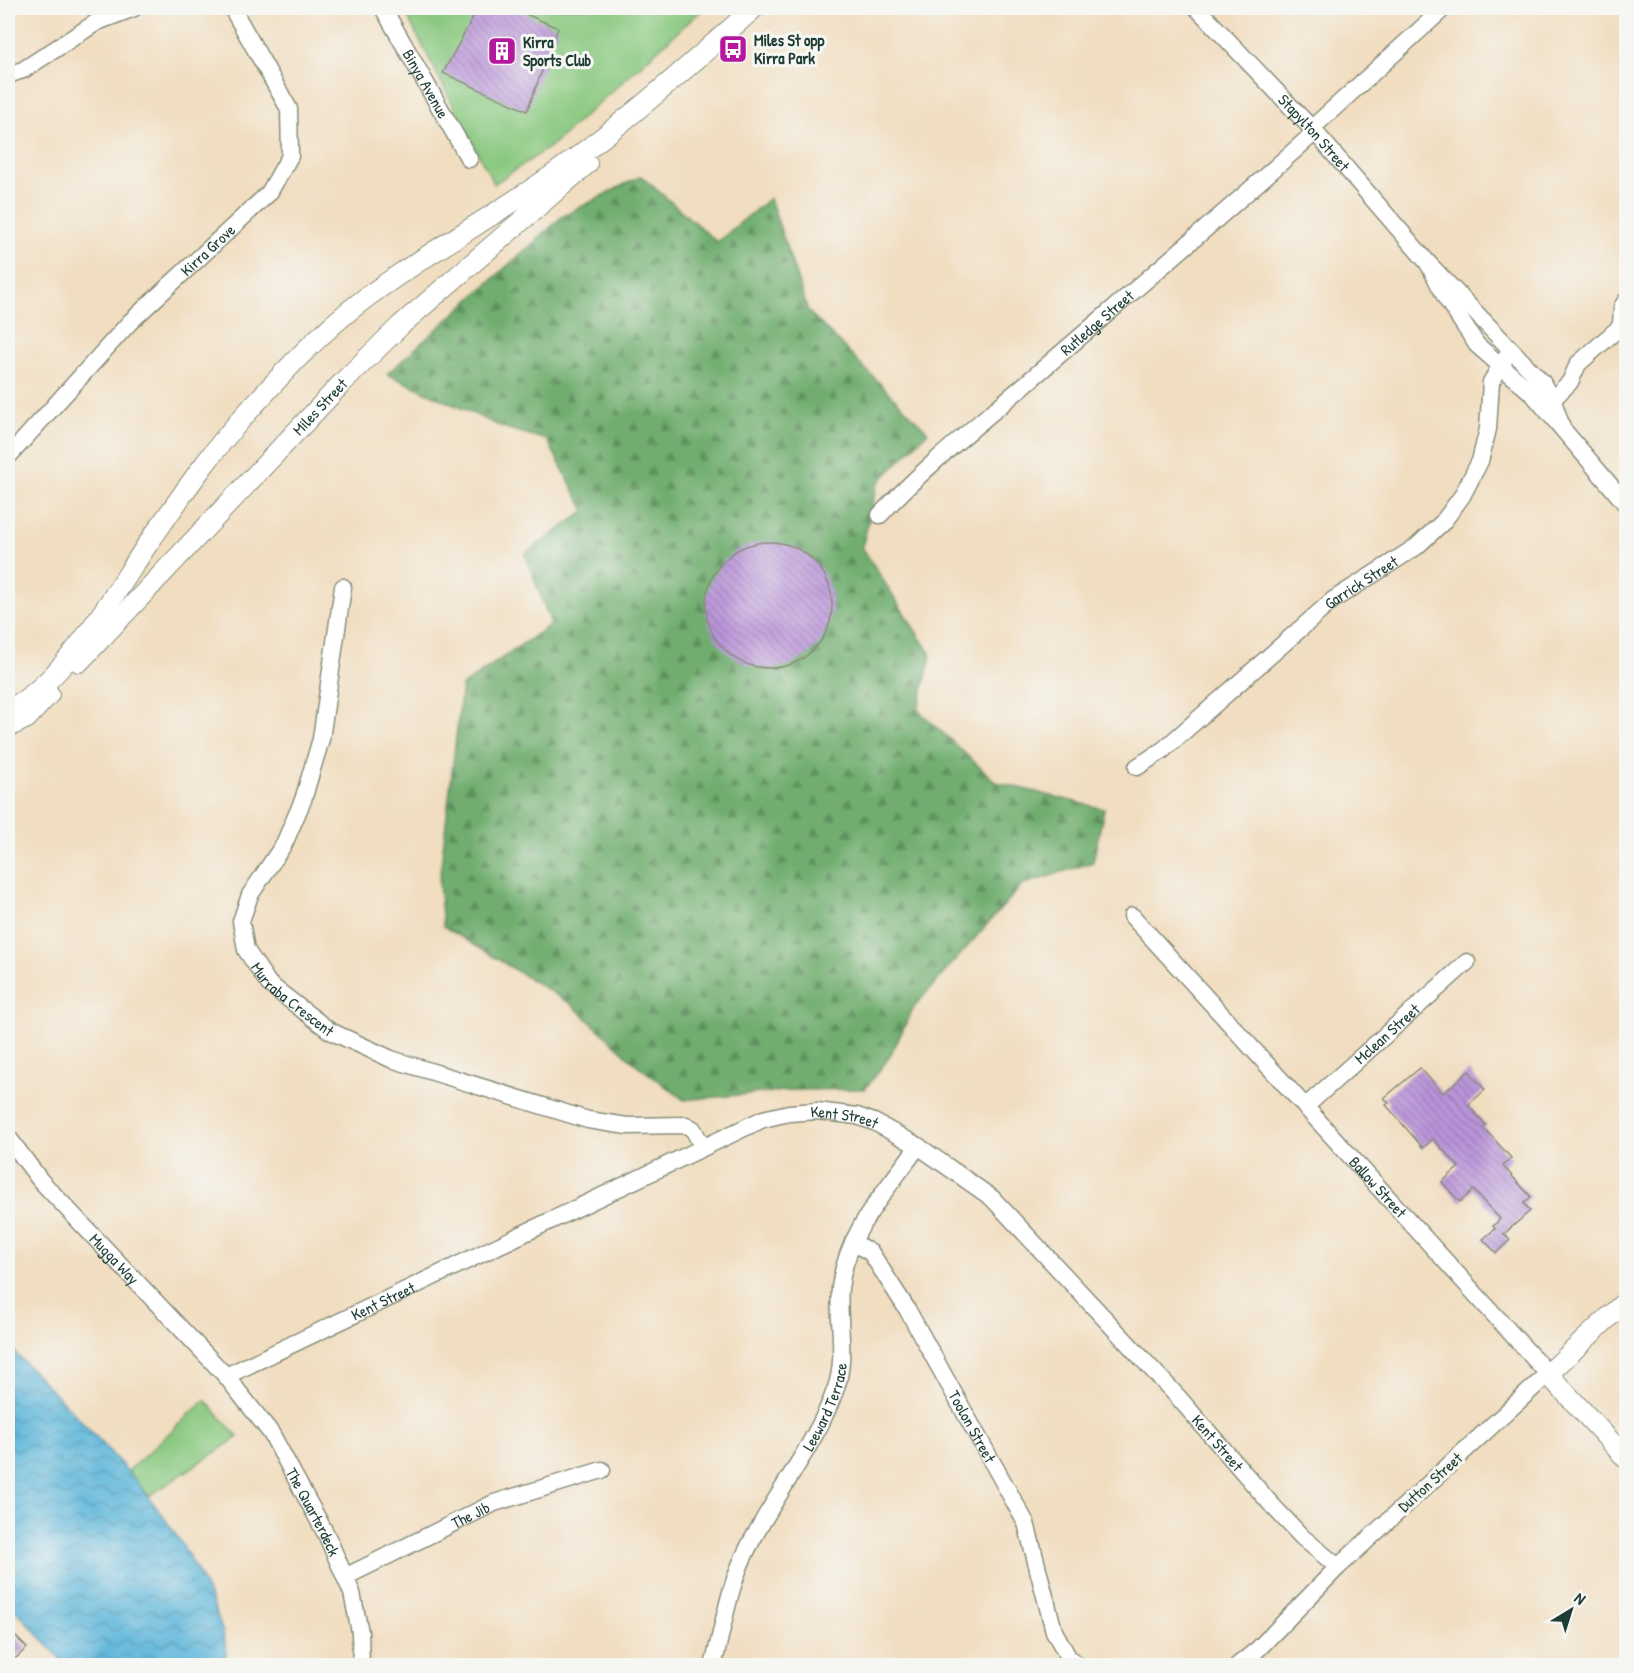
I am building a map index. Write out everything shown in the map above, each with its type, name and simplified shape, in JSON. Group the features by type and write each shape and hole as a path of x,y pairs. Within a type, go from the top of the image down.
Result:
{"street":[{"path":"8,75 23,70 97,22 134,8"},
{"name":"Kirra Grove","path":"8,457 130,322 269,193 290,156 289,109 232,8"},
{"name":"Binya Avenue","path":"383,8 469,159"},
{"name":"Miles Street","path":"8,710 32,696 71,653 110,602 210,456 321,336 385,284 553,175 649,101 754,8"},
{"name":"Stapylton Street","path":"1197,8 1313,130 1428,263 1537,377 1552,400 1563,430"},
{"name":"Rutledge Street","path":"880,515 1121,300 1217,221 1444,8"},
{"name":"Miles Street","path":"8,727 30,715 342,383 401,325 595,156 649,101"},
{"name":"Stapylton Street","path":"1428,263 1466,330 1479,348 1525,386 1626,504"},
{"path":"1525,386 1552,400 1570,382 1578,364 1624,325 1622,307 1626,301"},
{"name":"Garrick Street","path":"1137,767 1163,750 1333,600 1416,547 1443,522 1462,496 1480,461 1488,429 1489,391 1510,350"},
{"name":"Murraba Crescent","path":"343,587 321,739 303,800 285,844 250,895 241,921 246,950 269,984 330,1031 391,1059 588,1120 627,1126 686,1125 693,1129 703,1147"},
{"name":"Ballow Street","path":"1132,916 1626,1458"},
{"name":"Mclean Street","path":"1305,1107 1467,962"},
{"name":"Kent Street","path":"226,1376 763,1119 789,1113 817,1111 857,1116 874,1122 918,1146 992,1198 1008,1213 1178,1397 1302,1537 1338,1567"},
{"name":"Mugga Way","path":"8,1137 40,1180 226,1376"},
{"name":"Leeward Terrace","path":"713,1665 744,1555 818,1426 837,1387 842,1346 840,1292 843,1272 853,1242 870,1208 918,1146"},
{"name":"Toolon Street","path":"853,1242 871,1253 907,1309 1026,1523 1054,1631 1068,1657 1078,1665"},
{"name":"Dutton Street","path":"1237,1665 1257,1650 1338,1567 1626,1301"},
{"name":"The Quarterdeck","path":"226,1376 258,1414 283,1452 345,1577 352,1593 360,1632 361,1665"},
{"name":"The Jib","path":"345,1577 501,1500 602,1470"}],"green space":[{"path":"403,8 704,8 551,146 494,184"},
{"path":"641,176 717,242 770,198 808,311 928,432 878,483 862,547 931,655 918,710 996,782 1104,809 1093,862 1022,885 914,1007 890,1056 865,1089 795,1090 684,1100 637,1065 571,1004 443,926 439,883 462,686 551,624 525,554 585,511 547,440 502,427 387,374 563,216"},
{"path":"205,1400 238,1437 149,1496 127,1472"}],"water":[{"path":"8,1345 121,1464 172,1528 211,1600 225,1640 226,1665 66,1665 8,1602"}],"building":[{"name":"Kirra Sports Club","path":"478,8 512,8 558,28 527,111 443,73"},
{"path":"769,542 793,547 813,561 827,581 832,605 827,629 813,649 793,663 769,668 745,663 725,649 711,629 706,605 711,581 725,561 745,547"},
{"path":"1420,1068 1443,1093 1469,1071 1485,1090 1468,1105 1486,1125 1483,1127 1511,1158 1503,1166 1531,1197 1524,1203 1530,1211 1504,1234 1510,1240 1496,1253 1483,1239 1495,1229 1493,1226 1500,1219 1473,1190 1460,1202 1442,1182 1459,1167 1433,1139 1423,1148 1386,1105 1389,1103 1384,1098"},
{"path":"15,1636 27,1648 8,1665 8,1643"}],"place":[{"name":"Miles St opp Kirra Park","path":"733,49"},
{"name":"Kirra Sports Club","path":"502,51"}]}
